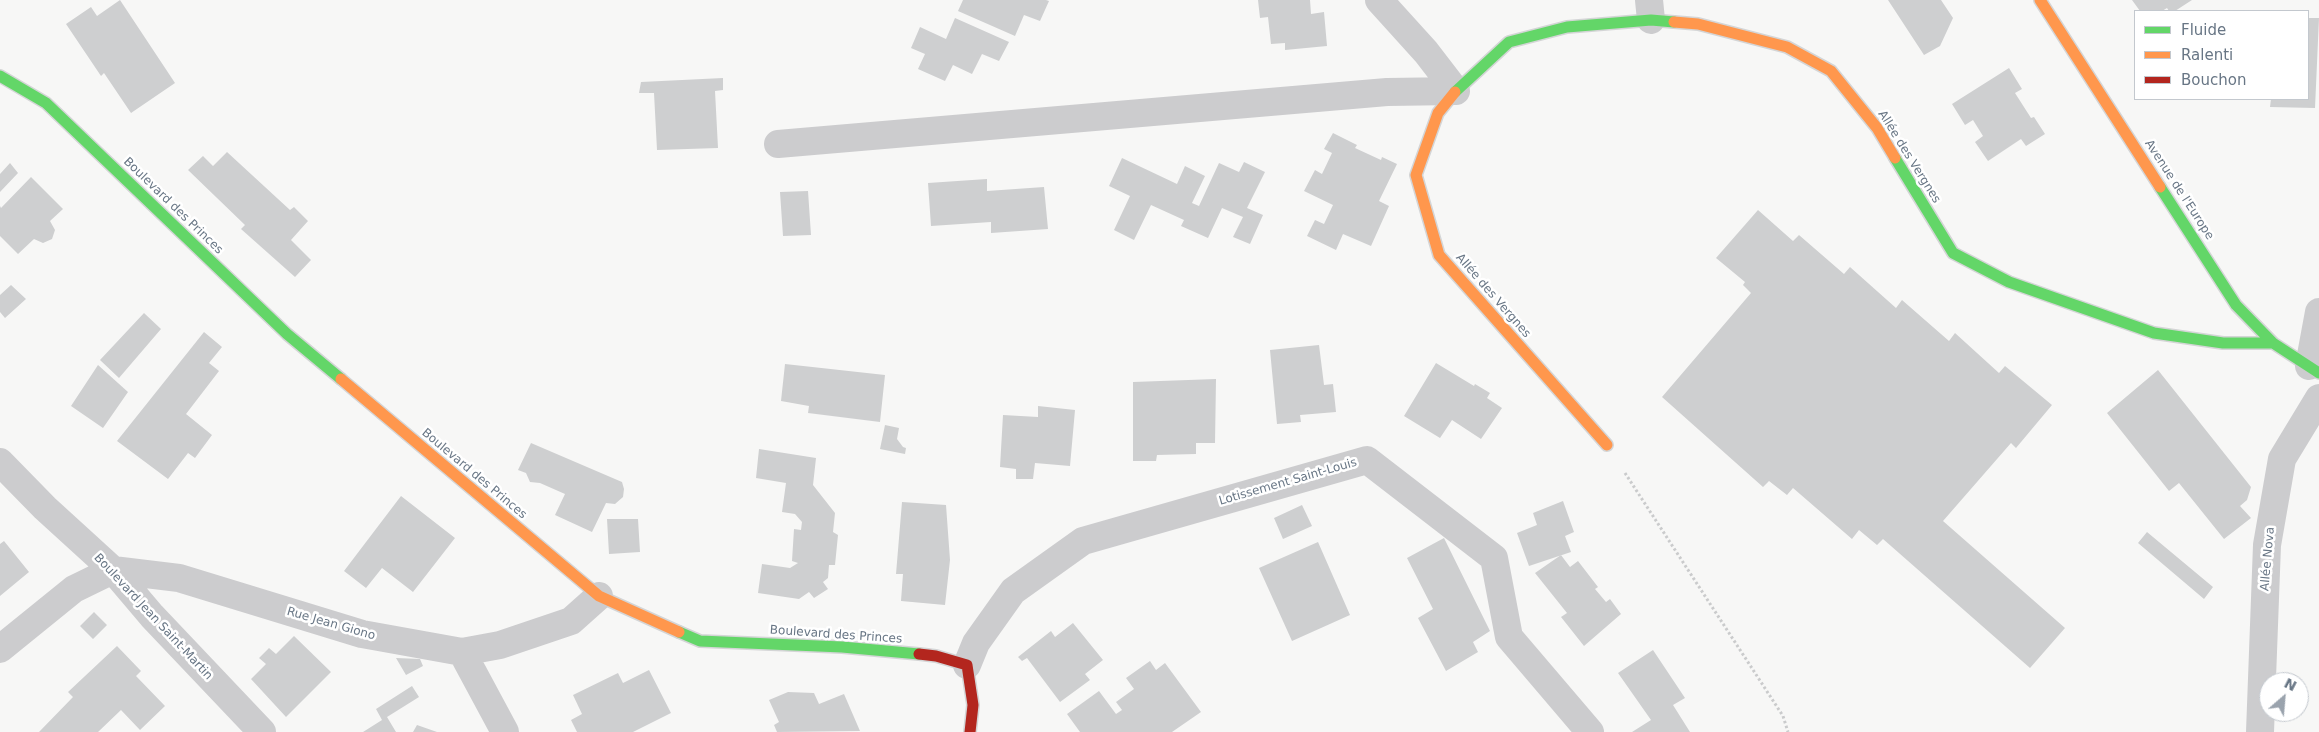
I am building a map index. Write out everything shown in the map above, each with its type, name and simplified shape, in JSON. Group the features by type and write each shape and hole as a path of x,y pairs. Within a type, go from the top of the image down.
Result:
{"street":[{"path":"1379,0 1426,52 1456,91"},
{"name":"Avenue de l'Europe","path":"2040,0 2236,304 2273,343 2314,370"},
{"name":"Allée des Vergnes","path":"1606,445 1439,255 1416,175 1438,113 1456,91 1510,42 1567,27 1650,10 1786,47 1831,71 1877,128 1953,253 2009,282 2154,333 2223,343 2273,343"},
{"name":"Boulevard des Princes","path":"0,76 46,103 287,334 599,596 700,641 842,647 936,656 968,665"},
{"path":"778,144 1387,92 1456,91"},
{"path":"2314,370 2319,312"},
{"name":"Allée Nova","path":"2260,732 2267,545 2270,526 2282,459 2319,398"},
{"name":"Lotissement Saint-Louis","path":"968,665 976,643 1013,591 1083,541 1367,460 1494,558 1509,637 1590,732"},
{"name":"Boulevard Jean Saint-Martin","path":"0,462 45,508 113,570 152,616 262,732"},
{"path":"0,649 74,589 113,570"},
{"name":"Rue Jean Giono","path":"113,570 179,578 362,634 462,652 500,645 571,621 599,596"},
{"path":"462,652 505,732"},
{"path":"968,665 973,705 970,732"}],"path":[{"path":"1606,445 1783,716 1788,732"}],"building":[{"path":"120,0 175,83 131,113 104,73 101,76 66,24 91,7 97,16"},
{"path":"963,0 1049,1 1040,21 1024,15 1015,36 958,11"},
{"path":"1258,0 1310,0 1311,14 1324,12 1327,46 1285,50 1285,43 1271,44 1268,17 1260,18"},
{"path":"1888,0 1941,0 1953,18 1940,46 1924,55"},
{"path":"2132,0 2192,0 2177,10 2168,10 2167,8 2164,10 2139,10"},
{"path":"955,18 1009,42 999,61 982,54 972,74 953,65 945,81 918,69 925,54 911,48 920,27 946,39"},
{"path":"2309,18 2319,18 2315,108 2270,107 2271,100 2309,100"},
{"path":"2009,68 2022,89 2015,93 2031,118 2034,117 2045,134 2026,146 2021,139 1988,161 1975,142 1983,136 1973,120 1965,125 1952,104"},
{"path":"723,78 723,90 715,91 718,148 657,150 654,93 639,93 641,82"},
{"path":"1333,133 1357,145 1355,148 1381,160 1382,157 1397,164 1379,201 1389,206 1371,246 1343,234 1336,250 1307,236 1315,220 1324,224 1333,205 1304,191 1315,170 1322,174 1332,153 1324,149"},
{"path":"227,152 290,210 294,207 308,221 291,240 311,260 295,277 241,229 245,225 188,170 203,156 213,166"},
{"path":"1122,158 1177,184 1185,166 1205,176 1192,203 1199,206 1219,163 1239,172 1244,162 1265,172 1247,208 1263,215 1250,244 1233,237 1243,217 1222,208 1208,238 1181,226 1184,220 1151,205 1134,240 1114,230 1130,196 1109,186"},
{"path":"10,163 18,173 0,192 0,174"},
{"path":"31,177 63,209 50,221 55,230 52,239 43,243 34,239 18,254 0,236 0,206 1,208"},
{"path":"987,179 987,191 1044,187 1048,229 991,233 991,222 931,226 928,183"},
{"path":"808,191 811,235 783,236 780,192"},
{"path":"1758,210 1793,241 1799,235 1844,274 1850,267 1896,308 1902,300 1949,341 1955,333 1999,373 2005,366 2052,405 2016,448 2011,443 1943,521 2065,628 2030,668 1883,539 1877,545 1859,530 1852,539 1793,488 1787,495 1769,481 1763,487 1662,397 1751,293 1743,285 1745,282 1716,258"},
{"path":"11,285 26,299 5,318 0,312 0,295"},
{"path":"144,313 161,329 119,378 100,360"},
{"path":"204,332 222,347 209,363 219,371 186,414 212,435 195,458 188,453 168,479 117,441"},
{"path":"1319,345 1324,385 1333,384 1336,412 1300,415 1301,422 1277,424 1270,350"},
{"path":"1436,363 1474,386 1475,384 1490,393 1487,398 1502,408 1481,439 1452,420 1440,438 1404,416"},
{"path":"785,364 885,375 880,422 808,413 809,406 781,401"},
{"path":"98,365 128,392 103,428 71,406"},
{"path":"2158,370 2251,487 2247,500 2240,506 2251,518 2224,539 2179,483 2169,491 2107,413"},
{"path":"1216,379 1215,443 1196,443 1196,454 1157,455 1156,461 1133,461 1133,382"},
{"path":"1038,406 1075,410 1070,466 1035,463 1033,479 1016,479 1016,469 1000,467 1003,415 1038,417"},
{"path":"885,425 899,428 897,439 906,448 905,454 880,449"},
{"path":"531,443 622,482 624,489 623,497 615,504 606,503 592,532 555,515 565,494 540,483 530,482 526,473 518,470"},
{"path":"759,449 816,458 813,485 835,513 833,532 838,535 835,565 829,565 828,578 823,582 828,589 814,598 809,592 799,599 758,593 762,564 790,568 798,563 792,561 794,529 801,530 802,522 795,514 782,512 786,483 756,478"},
{"path":"401,496 455,538 413,592 382,568 366,588 344,571"},
{"path":"1563,501 1574,532 1565,536 1571,552 1529,566 1517,533 1537,525 1533,513"},
{"path":"902,502 946,505 950,560 945,605 901,601 903,574 896,574"},
{"path":"1302,505 1312,526 1283,539 1274,518"},
{"path":"607,519 638,519 640,552 609,554"},
{"path":"2147,532 2213,587 2204,599 2138,543"},
{"path":"1444,538 1490,631 1473,642 1478,652 1446,671 1418,618 1433,609 1407,558"},
{"path":"4,541 29,572 0,596 0,544"},
{"path":"1318,542 1350,615 1292,641 1259,568"},
{"path":"1561,555 1570,567 1578,561 1598,587 1595,589 1606,602 1610,599 1621,614 1584,646 1561,617 1567,613 1535,573"},
{"path":"94,612 107,625 93,639 80,626"},
{"path":"1073,623 1103,660 1085,674 1090,680 1060,702 1027,658 1022,661 1018,657 1051,631 1055,637"},
{"path":"294,636 331,672 286,717 251,679 266,664 259,658 269,648 276,654"},
{"path":"117,646 141,671 136,676 165,706 140,730 121,710 98,732 39,732 73,697 68,692"},
{"path":"1653,650 1685,698 1673,705 1690,732 1632,732 1651,720 1618,673"},
{"path":"396,658 420,659 423,666 406,675"},
{"path":"1150,661 1156,670 1165,663 1201,712 1172,732 1080,732 1067,714 1099,691 1116,714 1122,710 1116,702 1134,689 1126,678"},
{"path":"649,670 671,713 633,732 577,732 571,720 582,714 573,695 618,673 623,683"},
{"path":"412,686 419,697 387,717 396,732 363,732 382,720 376,709"},
{"path":"788,692 814,693 819,704 844,694 860,731 777,732 774,725 779,722 769,700"},
{"path":"417,725 437,732 413,732"}],"traffic: fast":[{"path":"1455,92 1509,42 1567,27 1651,20 1674,22"},
{"path":"0,76 46,103 287,334 341,379"},
{"path":"1895,158 1953,253 2009,282 2154,333 2223,343 2273,343"},
{"path":"2160,187 2236,305 2273,343 2319,373"},
{"path":"679,632 700,641 842,647 919,654"}],"traffic: slow":[{"path":"2040,0 2160,187"},
{"path":"1674,22 1698,24 1787,47 1831,71 1877,128 1895,158"},
{"path":"1455,92 1438,113 1416,175 1439,255 1607,445"},
{"path":"341,379 599,596 679,632"}],"traffic: jam":[{"path":"919,654 936,656 967,665 973,705 970,732"}]}
